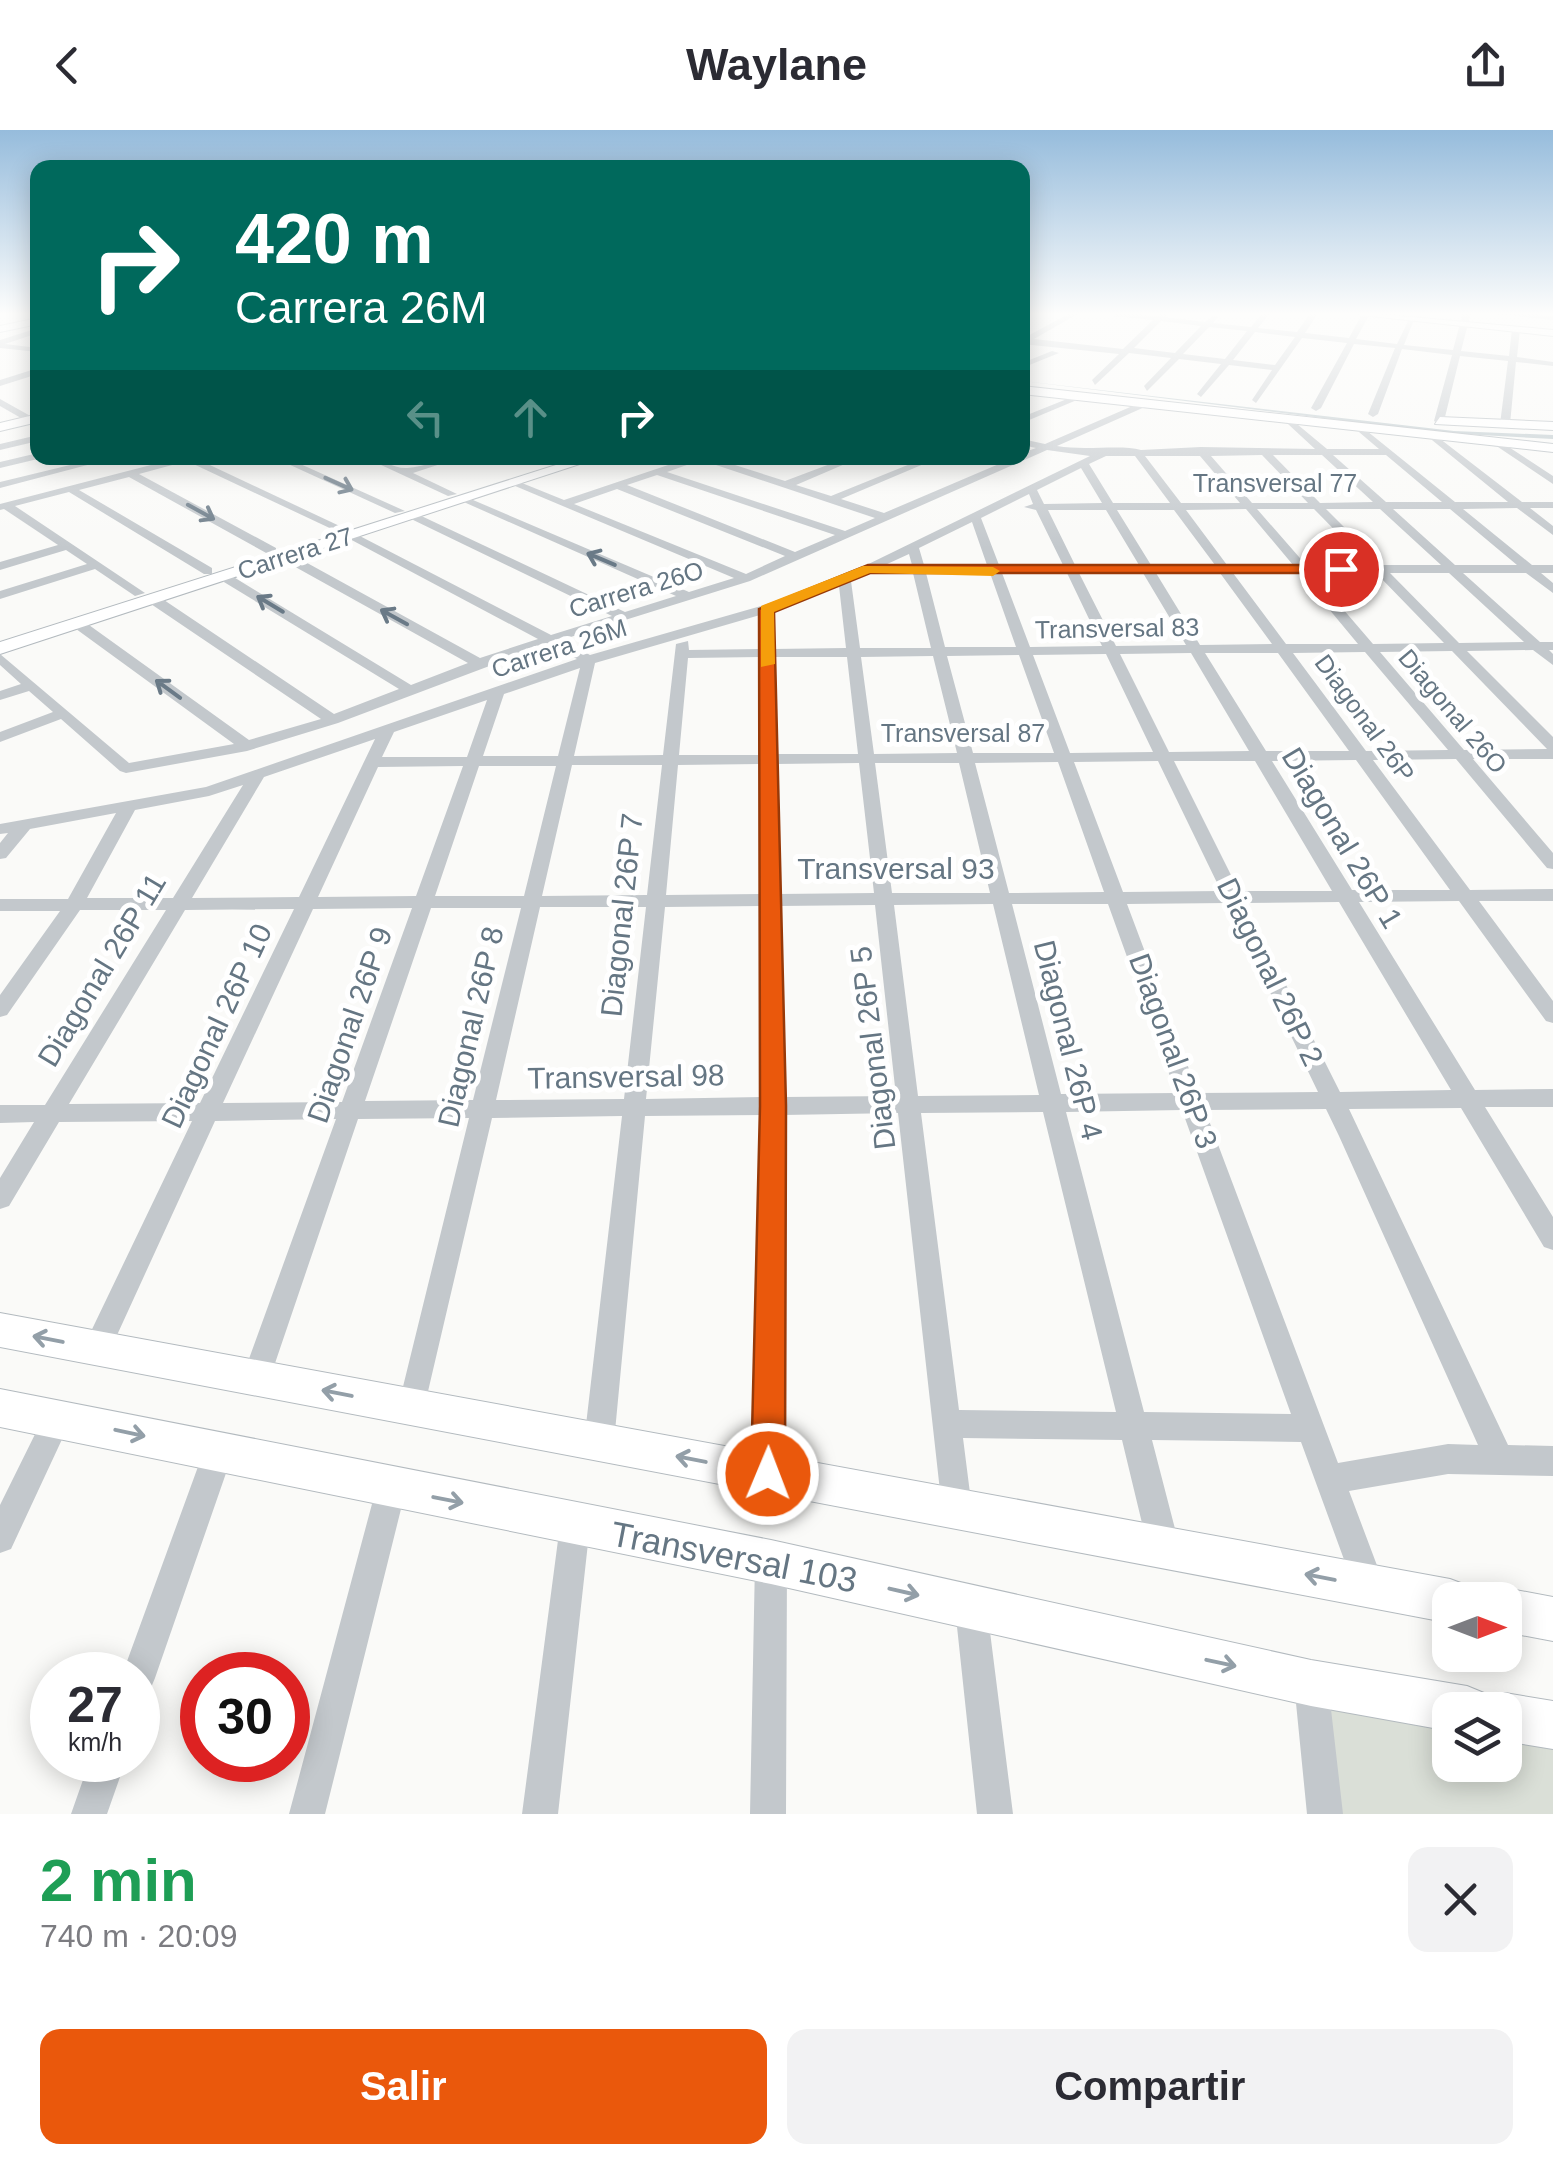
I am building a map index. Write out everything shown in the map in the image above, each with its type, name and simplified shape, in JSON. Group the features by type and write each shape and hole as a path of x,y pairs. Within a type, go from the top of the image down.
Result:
{"main road":[{"path":"1171,391 1438,421 1553,426"},
{"path":"1030,392 1553,448"},
{"path":"0,426 30,420"},
{"name":"Carrera 27","path":"0,638 279,554 546,465"},
{"name":"Carrera 27","path":"457,496 569,465"},
{"name":"Carrera 27","path":"0,648 146,596"},
{"path":"0,1330 1432,1598"},
{"name":"Transversal 103","path":"0,1408 771,1562 1311,1683 1432,1704"},
{"path":"1522,1613 1553,1619"},
{"path":"1522,1720 1553,1725"}],"street":[{"path":"1201,394 1204,391"},
{"path":"1256,400 1262,391"},
{"path":"1316,408 1326,391"},
{"path":"1373,414 1382,391"},
{"path":"1438,421 1446,391"},
{"path":"1504,424 1509,391"},
{"path":"1030,417 1080,396"},
{"path":"0,402 30,417"},
{"name":"Carrera 26O","path":"1030,455 1144,404"},
{"path":"1291,422 1553,661"},
{"path":"1362,430 1553,590"},
{"path":"1435,438 1553,532"},
{"path":"0,447 30,440"},
{"path":"1030,444 1110,450 1388,452"},
{"path":"1501,445 1553,480"},
{"name":"Carrera 26M","path":"0,829 209,790 589,660 766,609 868,569 915,558 975,516 1036,498 1110,450"},
{"name":"Diagonal 26P","path":"1136,450 1553,1016"},
{"name":"Diagonal 26O","path":"1202,450 1553,864"},
{"path":"1262,450 1553,746"},
{"path":"0,465 30,458"},
{"path":"0,485 81,465"},
{"path":"3,507 161,465"},
{"path":"203,465 345,532 589,660"},
{"path":"296,465 624,616"},
{"path":"388,465 690,597"},
{"path":"405,472 430,465"},
{"path":"563,504 678,465"},
{"path":"723,465 884,517"},
{"path":"785,485 836,465"},
{"path":"830,500 916,465"},
{"name":"Carrera 26O","path":"65,713 126,768 247,746 413,692 553,639 746,578 1007,465"},
{"name":"Diagonal 26P 1","path":"1084,465 1553,1239"},
{"path":"656,472 843,534"},
{"path":"130,473 480,664"},
{"path":"513,483 746,578"},
{"path":"618,485 795,556"},
{"path":"71,489 413,692"},
{"name":"Transversal 77","path":"1036,498 1109,506 1553,505"},
{"name":"Diagonal 26P 2","path":"1036,498 1333,1100 1499,1458"},
{"path":"3,507 146,596 332,720"},
{"name":"Diagonal 26P 3","path":"975,516 1369,1586"},
{"path":"0,566 67,546"},
{"path":"868,569 915,558 996,572 1553,568"},
{"name":"Diagonal 26P 4","path":"915,558 1164,1548"},
{"path":"0,595 96,565"},
{"name":"Diagonal 26P 5","path":"845,580 911,1104 956,1509"},
{"path":"766,609 773,1106 768,1474"},
{"path":"78,623 247,746"},
{"name":"Diagonal 26P 7","path":"599,1442 684,632"},
{"name":"Transversal 83","path":"682,654 1553,646"},
{"path":"0,658 65,713 0,738"},
{"name":"Diagonal 26P 8","path":"412,1407 486,1109 589,660"},
{"path":"0,696 32,685"},
{"name":"Diagonal 26P 9","path":"256,1378 498,690"},
{"name":"Diagonal 26P 10","path":"97,1348 388,728"},
{"name":"Transversal 87","path":"373,762 1553,754"},
{"name":"Diagonal 26P 11","path":"0,1199 175,904 258,774"},
{"path":"0,1010 74,904 127,808"},
{"path":"0,854 23,826"},
{"name":"Transversal 93","path":"0,905 1553,895"},
{"name":"Transversal 98","path":"0,1114 1553,1098"},
{"path":"0,1538 57,1420"},
{"path":"947,1424 1311,1428"},
{"path":"147,1652 218,1454"},
{"path":"1330,1479 1448,1459 1553,1460"},
{"path":"306,1814 391,1489"},
{"path":"540,1814 575,1525"},
{"path":"768,1814 771,1562"},
{"path":"971,1608 995,1814"},
{"path":"1311,1683 1326,1814"},
{"path":"88,1814 100,1782"}],"shaded area":[{"path":"1100,391 1454,431 1553,435 1553,439 1443,433"},
{"path":"1317,1691 1432,1712 1432,1782 1522,1782 1522,1728 1553,1734 1553,1814 1331,1814"}],"slow traffic":[{"path":"767,664 766,609 868,569 993,571"}],"route":[{"path":"768,1474 773,1106 766,609 868,569 1341,569"}]}
